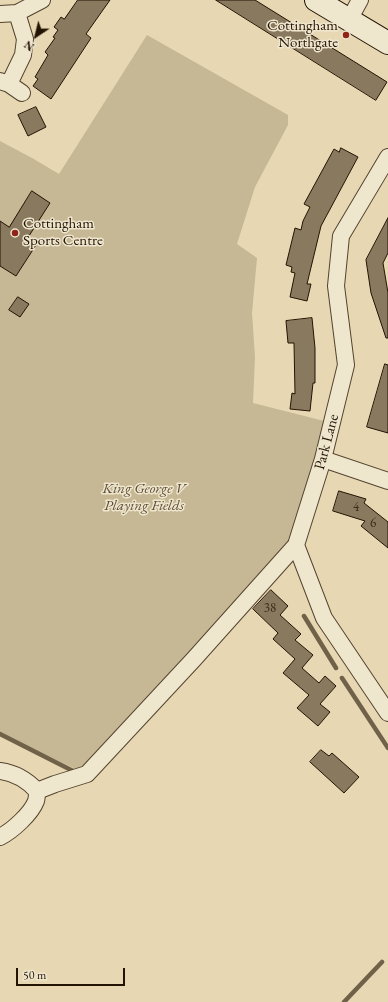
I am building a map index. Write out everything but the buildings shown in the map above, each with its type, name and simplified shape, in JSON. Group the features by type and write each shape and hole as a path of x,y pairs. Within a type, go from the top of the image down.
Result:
{"street":[{"path":"0,14 17,14 42,0"},
{"path":"316,0 388,43"},
{"path":"349,20 360,0"},
{"path":"17,14 24,40 23,55 4,82 22,94"},
{"name":"Park Lane","path":"296,545 323,459 346,365 336,286 340,236 383,176 388,157"},
{"path":"323,459 388,480"},
{"path":"37,791 87,774 194,659 296,545 324,618 388,713"},
{"path":"0,771 10,772 30,782 37,791 36,801 24,819 7,834 0,837"}],"green space":[{"name":"King George V Playing Fields","path":"147,35 288,115 288,125 255,187 237,244 257,258 252,313 255,357 253,403 332,423 296,545 84,773 0,733 0,141 59,174"}],"waterway":[{"path":"304,616 336,668"},
{"path":"342,678 388,748"},
{"path":"0,734 77,773"},
{"path":"344,1002 382,962"}],"place":[{"name":"Cottingham Northgate","path":"346,35"},
{"name":"Cottingham Sports Centre","path":"15,233"}]}
